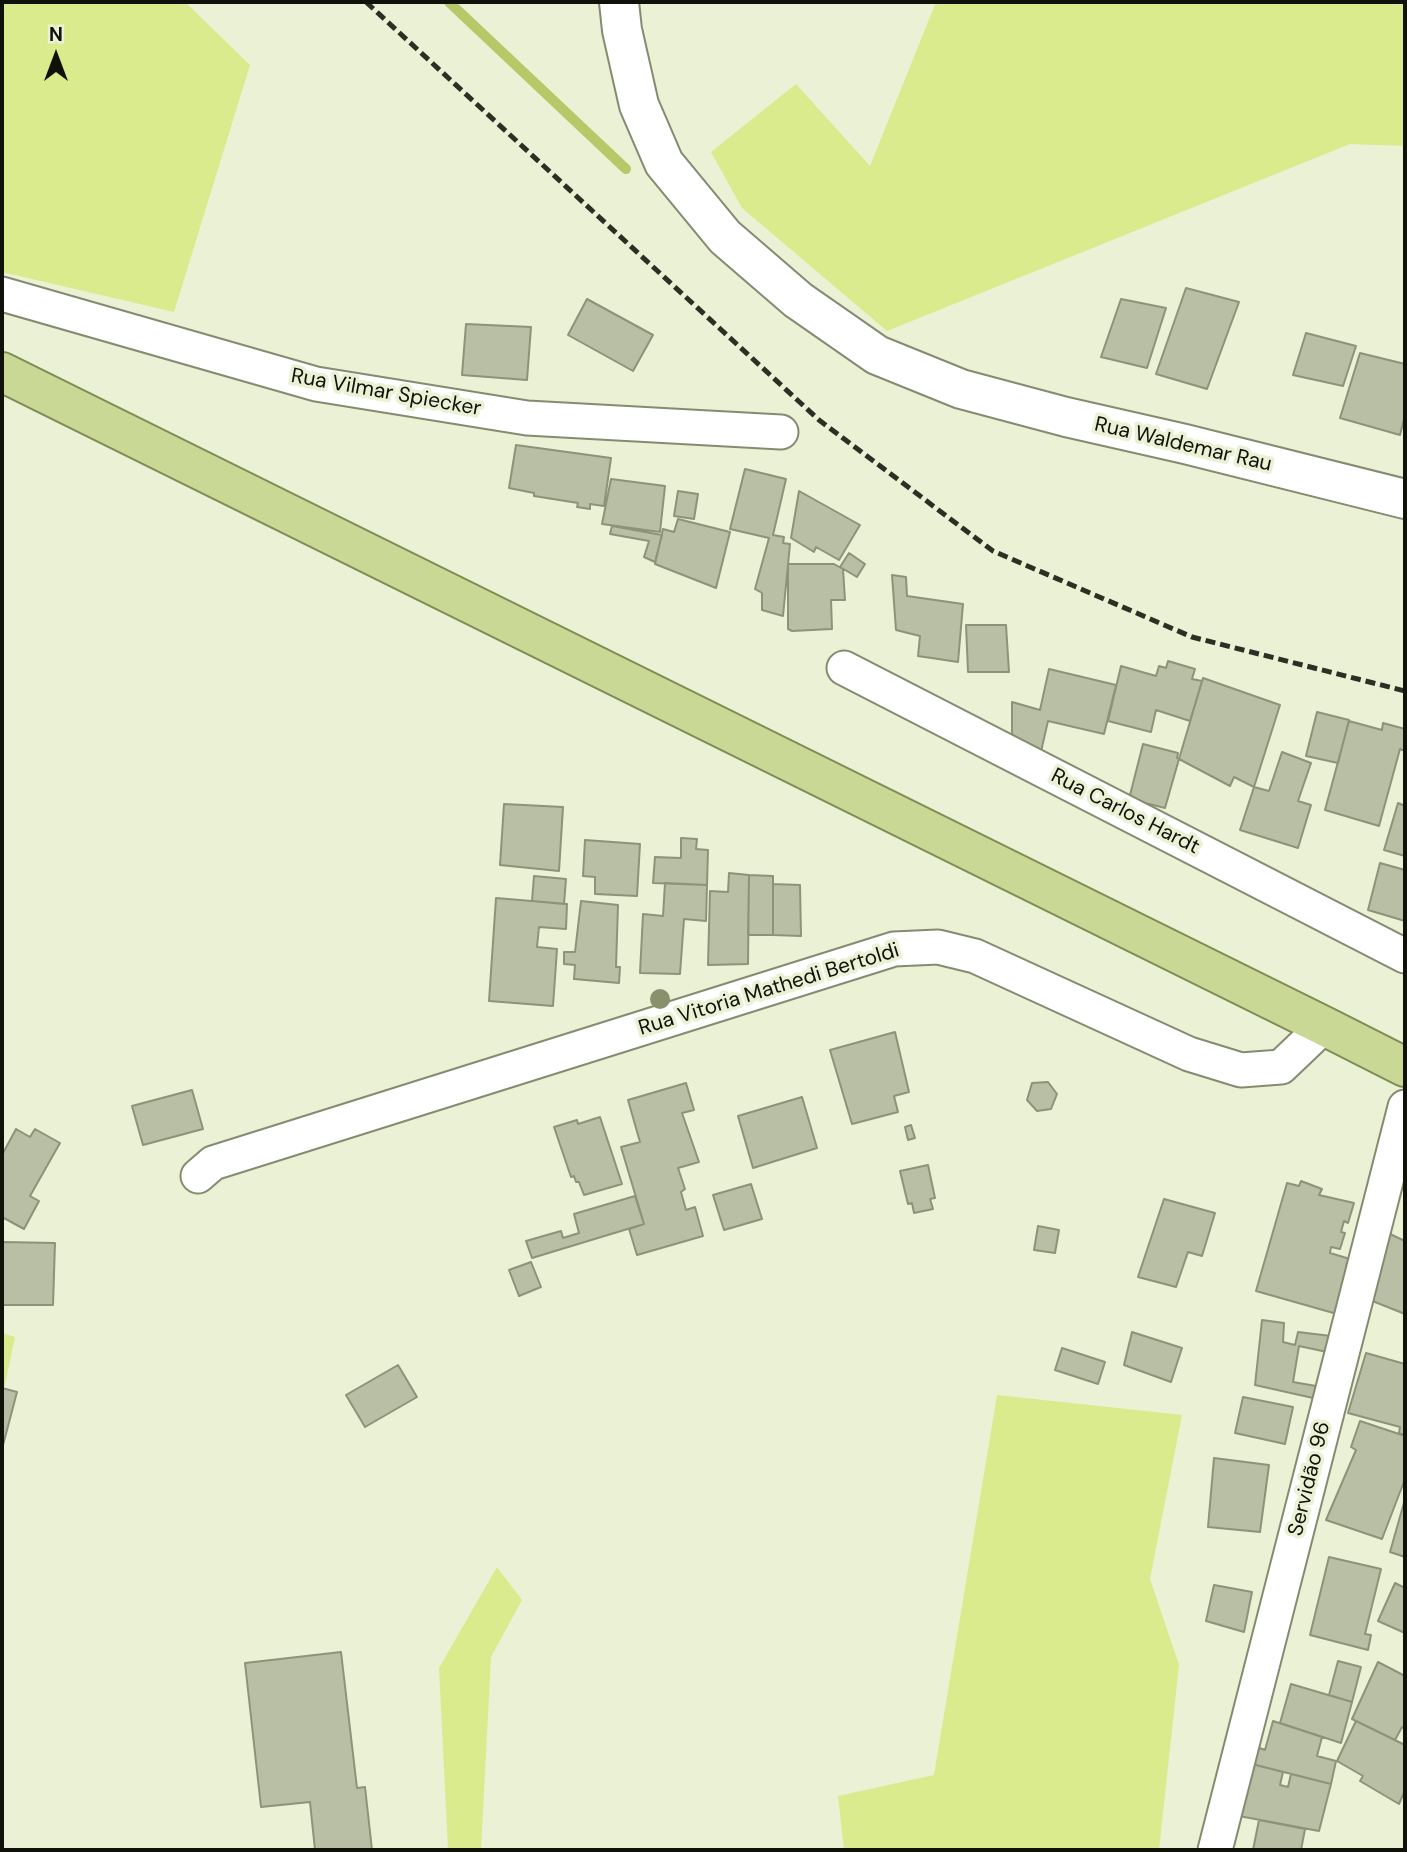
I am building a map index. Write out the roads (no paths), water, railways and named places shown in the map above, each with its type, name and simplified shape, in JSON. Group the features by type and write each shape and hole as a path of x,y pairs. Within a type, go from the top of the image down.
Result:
{"highway":[{"path":"2,372 1405,1068"}],"street":[{"name":"Rua Waldemar Rau","path":"619,2 622,30 639,105 664,163 725,237 798,300 877,355 961,389 1405,499"},
{"name":"Rua Vilmar Spiecker","path":"2,294 316,384 527,418 781,432"},
{"name":"Rua Carlos Hardt","path":"844,668 1405,956"},
{"name":"Rua Vitoria Mathedi Bertoldi","path":"198,1176 213,1163 894,949 939,947 975,956 1189,1054 1241,1070 1282,1067 1324,1026"},
{"name":"Servidão 96","path":"1214,1850 1405,1107"}],"waterway":[{"path":"449,2 626,169"}],"railway":[{"path":"366,2 819,420 993,551 1192,637 1405,691"}]}
